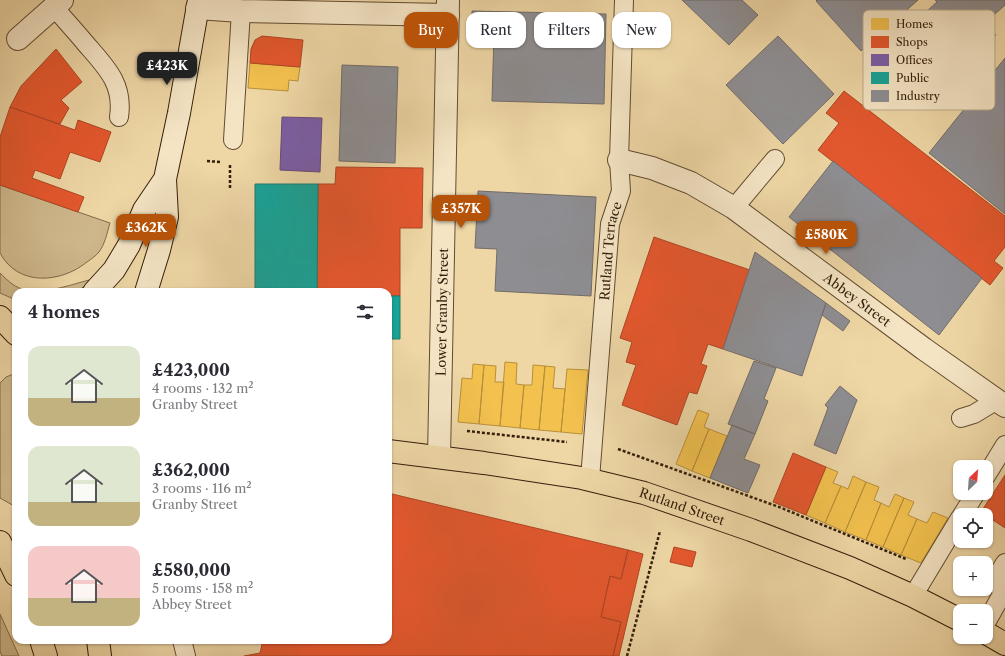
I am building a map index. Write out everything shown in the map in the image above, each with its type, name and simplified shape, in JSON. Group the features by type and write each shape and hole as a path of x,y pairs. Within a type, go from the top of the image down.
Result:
{"main road":[{"path":"0,317 12,330"},
{"path":"0,342 12,336"},
{"name":"Rutland Street","path":"392,451 590,479 644,493 708,515 850,568 913,596 953,616"},
{"path":"0,542 12,546"},
{"path":"0,542 12,567"},
{"path":"993,638 1005,644"},
{"path":"42,644 46,656"},
{"path":"98,644 100,656"}],"street":[{"path":"18,39 58,4"},
{"path":"147,288 167,217 164,179 179,113 198,4 241,11 448,8"},
{"name":"Lower Granby Street","path":"439,457 448,8"},
{"name":"Abbey Street","path":"619,160 652,168 691,183 734,208 924,349 1001,403"},
{"path":"98,288 114,270 129,245 144,210 164,179"}],"lane":[{"name":"Rutland Terrace","path":"590,479 610,224 621,191 619,160 624,0"},
{"path":"58,4 105,65 113,79 119,99 119,117"},
{"path":"232,140 241,11"},
{"path":"734,208 775,159"},
{"path":"961,418 1001,403"},
{"path":"993,465 1005,445"},
{"path":"913,596 953,530"},
{"path":"993,610 1002,594 997,576 1005,563"},
{"path":"183,644 186,656"}],"path":[{"path":"230,163 230,188"},
{"path":"627,656 660,531"}],"shaded area":[{"path":"0,185 110,223 101,249 96,255 77,269 65,274 40,278 18,272 8,264 0,253"},
{"path":"0,273 20,288 12,288 12,298 0,293"},
{"path":"89,280 92,281 82,288 59,288"},
{"path":"12,375 12,505 0,498 0,383 6,377"},
{"path":"0,614 12,641 12,644 14,644 19,656 2,656 0,651"}],"building: Homes":[{"path":"250,63 300,67 298,81 289,80 288,91 248,88"},
{"path":"505,362 517,363 516,384 524,385 520,428 500,426"},
{"path":"473,364 484,365 479,424 458,422 462,378 472,379"},
{"path":"484,365 496,366 495,382 504,382 500,426 479,424"},
{"path":"533,365 545,366 539,430 520,428 524,385 532,385"},
{"path":"545,366 555,367 553,388 565,389 561,432 539,430"},
{"path":"567,369 588,370 582,434 561,432"},
{"path":"698,410 709,414 704,427 709,429 692,471 676,464"},
{"path":"709,429 727,436 710,478 692,471"},
{"path":"826,467 838,472 833,483 841,486 825,523 806,515"},
{"path":"853,476 866,482 845,532 825,523 841,486 848,489"},
{"path":"866,482 879,487 874,500 881,503 866,540 845,532"},
{"path":"895,494 904,498 883,547 866,540 881,503 889,507"},
{"path":"904,498 914,502 908,515 917,519 901,555 883,547"},
{"path":"933,512 948,518 921,563 901,555 917,519 927,523"}],"building: Shops":[{"path":"262,36 303,40 300,67 250,63 251,49 255,40"},
{"path":"56,49 82,82 61,100 69,108 60,124 10,107 21,86"},
{"path":"844,91 863,106 863,110 868,110 1005,216 1005,247 994,261 1003,268 990,285 818,150 839,123 826,113"},
{"path":"10,107 75,130 78,120 111,132 100,162 70,152 60,179 35,170 32,178 84,197 78,212 0,185 0,137"},
{"path":"336,167 423,168 422,228 400,228 400,296 392,296 392,288 317,288 318,184 335,184"},
{"path":"654,237 750,270 723,349 708,344 701,364 707,366 697,394 689,392 677,425 622,405 636,365 626,362 632,342 620,338"},
{"path":"793,453 826,467 806,515 773,502"},
{"path":"1005,475 1005,528 993,520 993,508 984,508 989,500 993,500 993,494"},
{"path":"392,494 628,550 621,579 610,576 601,617 621,622 613,656 244,656 260,653 262,644 392,644"},
{"path":"674,547 696,552 692,567 670,562"},
{"path":"628,550 643,554 619,656 613,656 621,622 601,617 610,576 621,579"}],"building: Offices":[{"path":"282,117 322,118 320,172 280,170"}],"building: Public":[{"path":"255,184 318,184 317,288 255,288"},
{"path":"392,296 400,296 400,339 392,339"}],"building: Industry":[{"path":"682,0 742,0 758,15 729,45"},
{"path":"918,0 907,10 863,10 863,49 861,51 816,1"},
{"path":"935,0 1005,0 1005,5 995,14 995,10 928,10 937,2"},
{"path":"472,11 517,12 472,12"},
{"path":"526,12 534,12 534,48 604,48 604,14 606,14 604,104 492,101 494,48 526,48"},
{"path":"778,36 834,94 783,144 726,85"},
{"path":"1005,58 1005,214 929,153 963,110 995,110 995,70"},
{"path":"342,65 398,67 395,163 339,161"},
{"path":"833,161 982,278 939,335 789,217"},
{"path":"478,191 596,197 591,296 495,291 497,249 475,248"},
{"path":"755,252 826,303 802,376 723,349"},
{"path":"826,303 850,321 843,331 822,315"},
{"path":"754,361 776,368 764,399 768,401 755,434 728,424"},
{"path":"840,386 857,400 836,454 814,445 828,408 825,405"},
{"path":"732,425 755,434 744,459 760,465 748,493 710,478"}]}
